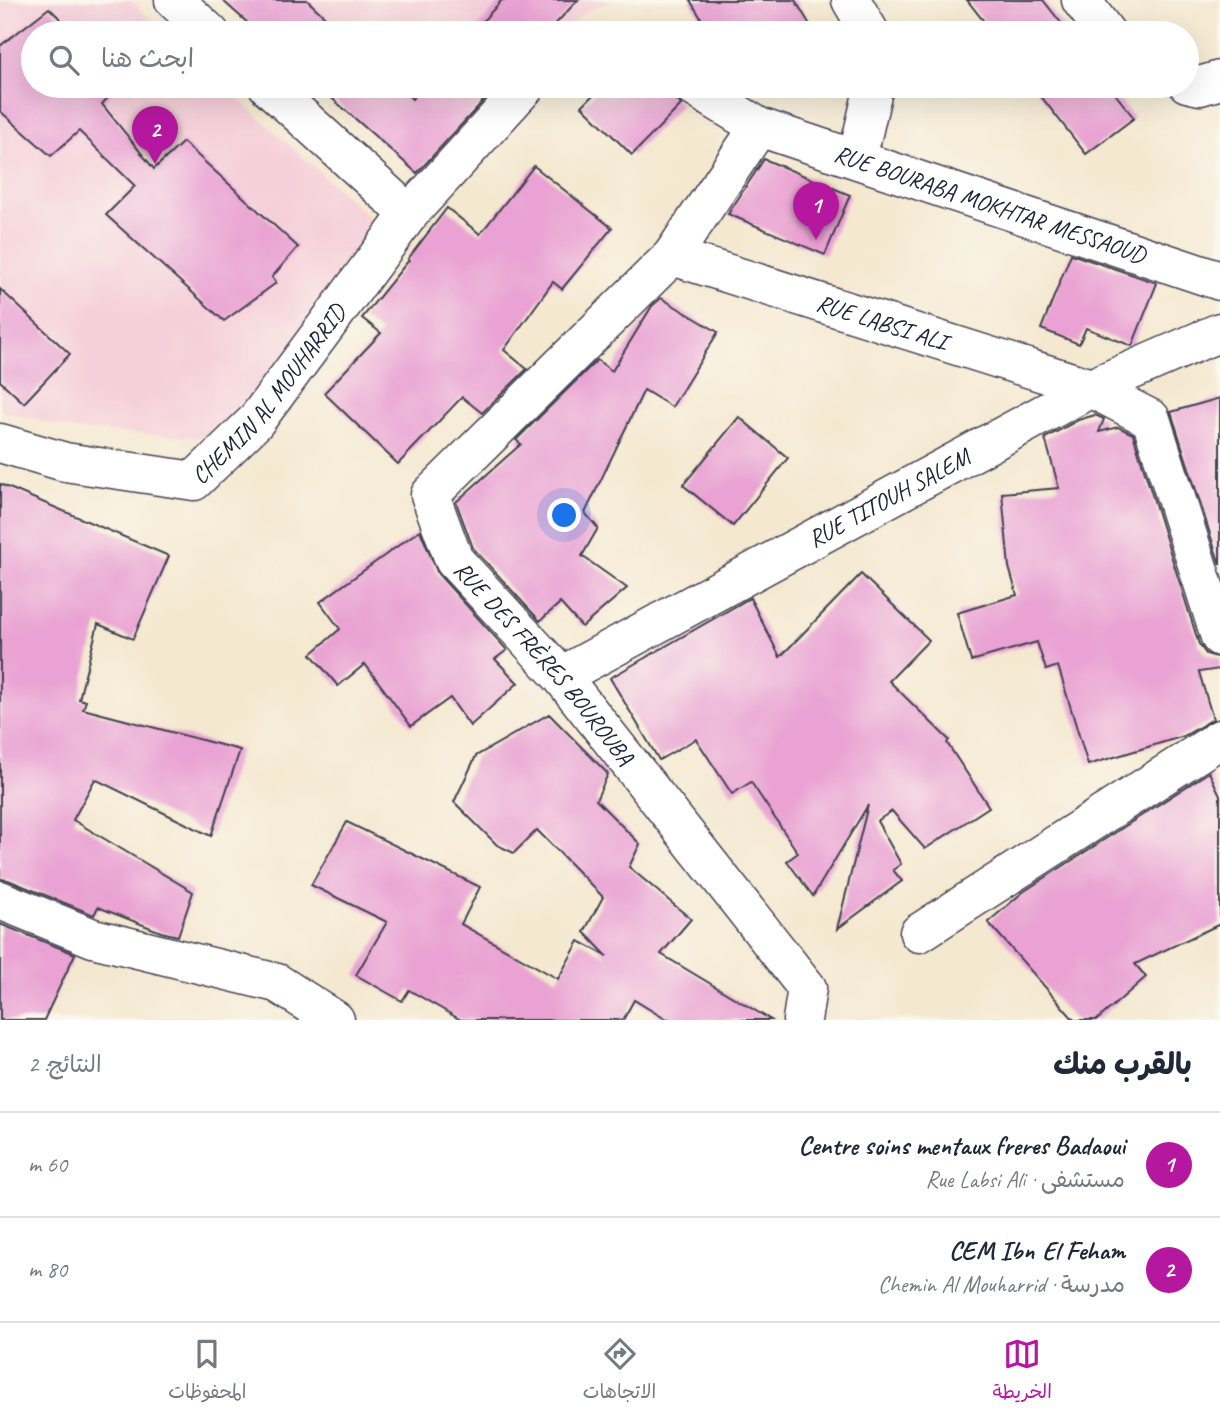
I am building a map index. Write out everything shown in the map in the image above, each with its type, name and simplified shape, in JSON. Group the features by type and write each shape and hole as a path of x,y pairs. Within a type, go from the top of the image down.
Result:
{"street":[{"path":"174,0 197,21"},
{"path":"851,0 863,21"},
{"path":"1082,0 1097,21"},
{"path":"1199,86 1220,80"},
{"path":"281,98 409,214"},
{"name":"CHEMIN AL MOUHARRID","path":"0,443 65,462 194,481 256,422 409,214 515,98"},
{"path":"712,98 759,127"},
{"path":"857,159 871,98"},
{"name":"RUE BOURABA MOKHTAR MESSAOUD","path":"759,127 1220,281"},
{"name":"RUE DES FRÈRES BOUROUBA","path":"759,127 672,256 430,495 454,560 561,676 807,988 802,1020"},
{"name":"RUE LABSI ALI","path":"672,256 1091,388 1151,419 1220,637"},
{"name":"RUE TITOUH SALEM","path":"561,676 1091,388 1220,332"},
{"path":"919,933 1220,739"},
{"path":"0,900 93,938 277,984 335,1020"}],"shaded area":[{"path":"0,0 130,0 154,21 21,21 21,98 237,98 398,243 207,438 76,430 0,410"},
{"path":"222,0 611,0 584,13 576,21 246,21"}],"building":[{"path":"222,0 307,0 329,21 246,21"},
{"path":"502,0 578,0 558,21 483,21"},
{"path":"690,0 795,0 808,21 703,21"},
{"path":"967,0 1043,0 1060,21 984,21"},
{"path":"49,8 63,21 32,21"},
{"path":"21,30 21,98 108,98 102,104 154,169 183,142 298,247 272,277 276,283 224,321 106,215 135,186 79,131 51,156 0,111 0,46"},
{"path":"332,98 486,98 417,173"},
{"path":"590,98 675,98 681,105 632,155 582,106"},
{"path":"1042,98 1118,98 1134,118 1086,154"},
{"path":"764,159 850,195 825,255 728,214"},
{"path":"534,166 612,228 562,289 553,282 504,350 527,369 482,413 462,397 398,464 324,393 381,333 362,318 447,208 480,234"},
{"path":"1071,254 1157,283 1132,346 1086,328 1079,344 1041,329"},
{"path":"0,289 70,354 24,403 0,381"},
{"path":"661,298 718,332 672,407 644,390 585,513 598,528 582,556 627,588 582,627 560,603 540,621 473,548 456,502 521,444 516,440 597,360 612,371 652,306"},
{"path":"1220,398 1220,565 1171,412"},
{"path":"1095,415 1104,419 1099,432 1118,427 1133,434 1199,644 1206,654 1220,658 1220,669 1199,672 1213,719 1184,736 1088,765 1058,666 1046,670 1037,642 971,661 957,613 1017,595 1009,567 1002,493 1059,488 1045,438 1078,420"},
{"path":"739,417 788,458 733,526 683,485"},
{"path":"0,484 169,556 133,639 98,624 79,699 86,701 83,709 240,750 211,836 95,779 73,820 193,892 178,936 98,907 94,915 0,879"},
{"path":"420,530 438,574 507,650 495,659 518,683 470,726 450,698 411,726 365,664 338,686 311,654 340,629 320,602"},
{"path":"861,574 929,640 889,681 949,740 947,743 989,807 925,849 892,811 877,821 901,864 893,870 902,881 837,929 868,805 813,896 787,861 798,853 751,782 732,794 696,739 659,760 610,678 750,598 780,657"},
{"path":"549,714 608,774 596,800 640,844 629,867 691,919 661,954 771,1020 667,1020 634,1000 623,1020 461,1020 409,990 402,1001 356,975 387,922 311,885 347,822 480,887 461,924 558,979 579,941 607,956 584,932 603,897 537,830 514,853 497,845 454,802 476,756"},
{"path":"1209,772 1220,795 1220,924 1135,964 1146,977 1097,1020 1074,1020 988,922 1023,892"},
{"path":"0,924 75,954 44,1020 0,1020"}],"place":[{"name":"CEM Ibn El Feham","path":"155,164"},
{"name":"Centre soins mentaux freres Badaoui","path":"816,240"}]}
